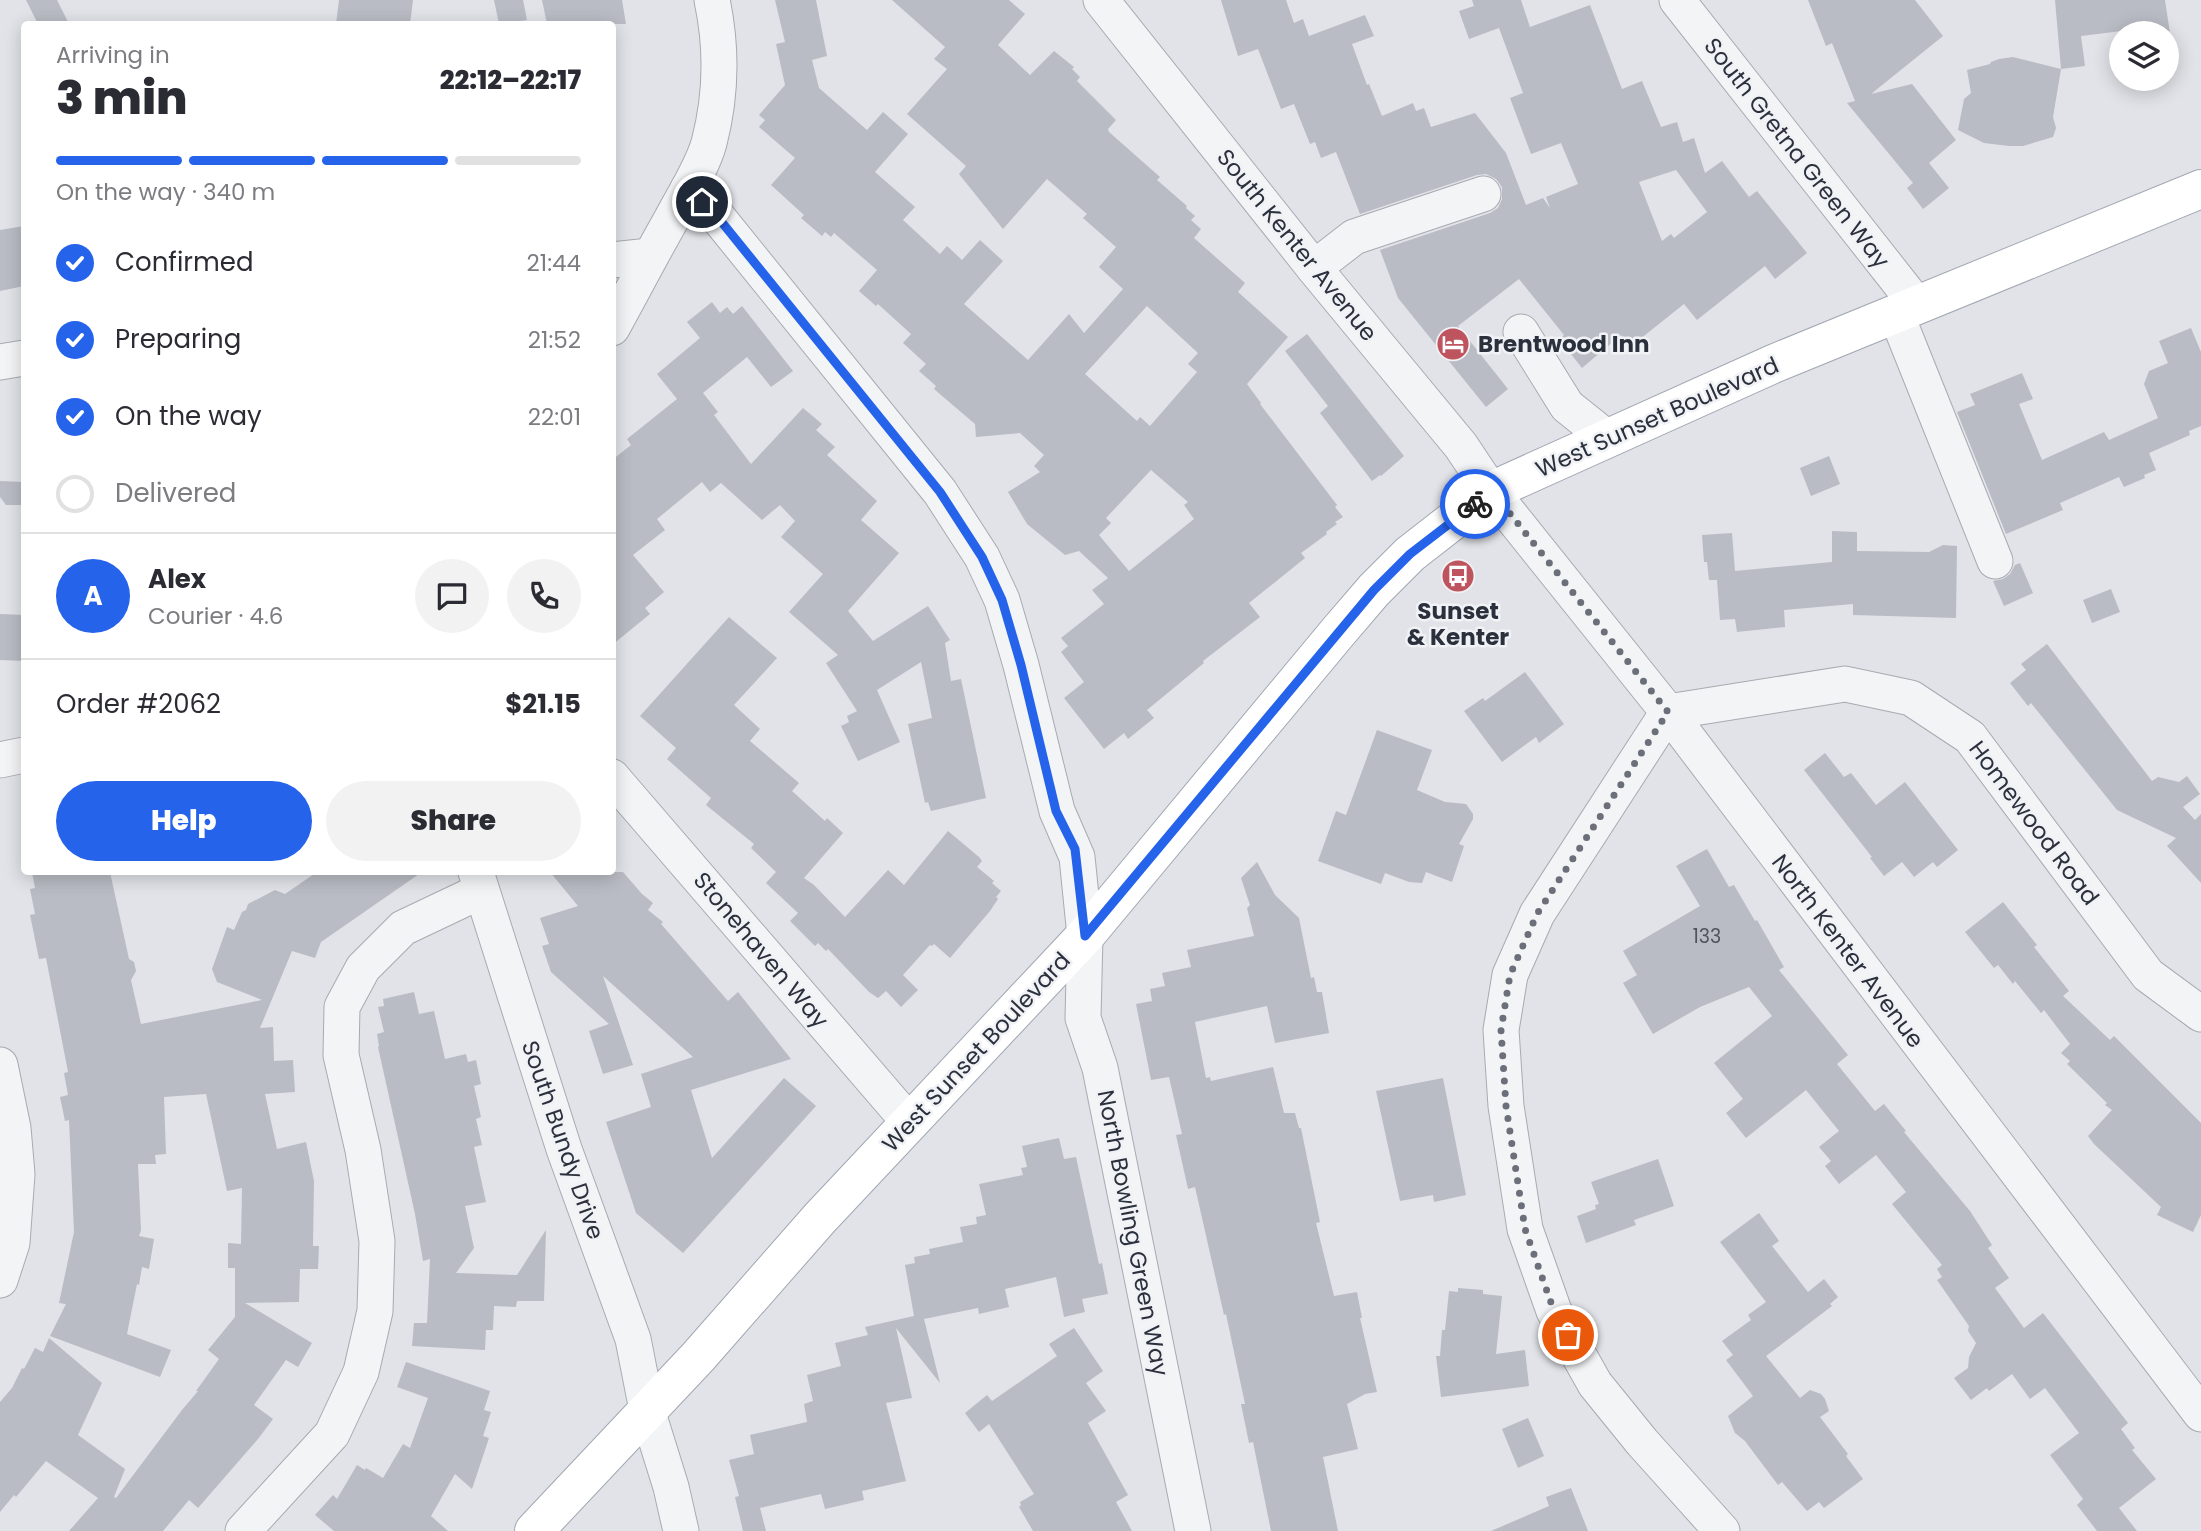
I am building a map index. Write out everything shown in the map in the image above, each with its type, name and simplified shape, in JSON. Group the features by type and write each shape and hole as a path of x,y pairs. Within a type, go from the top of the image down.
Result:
{"main road":[{"name":"West Sunset Boulevard","path":"534,1531 698,1357 820,1218 1085,936 1374,590 1410,554 1492,491 1606,438 1749,375 2201,189"}],"street":[{"path":"616,320 709,145 719,91 719,55 712,0"},
{"name":"South Kenter Avenue","path":"1101,0 1314,268 1461,446 1492,491"},
{"name":"South Gretna Green Way","path":"1677,0 1907,309 1995,561"},
{"name":"North Bowling Green Way","path":"688,189 716,215 940,492 982,557 1002,600 1056,811 1075,849 1085,936 1083,1018 1100,1068 1194,1531"},
{"path":"1314,268 1354,237 1483,194"},
{"path":"616,260 650,256"},
{"path":"1521,332 1567,407 1606,438"},
{"path":"0,362 21,358"},
{"name":"North Kenter Avenue","path":"1492,491 1668,712 2201,1414"},
{"name":"Homewood Road","path":"1668,712 1845,684 1911,698 1970,737 2148,975 2201,1014"},
{"path":"1668,712 1537,914 1510,975 1501,1030 1506,1106 1525,1229 1554,1311 1595,1384 1642,1442 1722,1531"},
{"path":"0,760 21,756"},
{"name":"Stonehaven Way","path":"616,782 909,1123"},
{"path":"243,1531 332,1434 361,1372 375,1311 377,1241 363,1150 341,1055 342,1007 363,968 403,928 478,881"},
{"name":"South Bundy Drive","path":"478,881 564,1149 633,1339 647,1410 671,1487 681,1531"},
{"path":"0,1065 13,1128 17,1174 12,1243 0,1279"}],"building":[{"path":"26,0 57,0 68,21 36,21"},
{"path":"339,0 413,0 410,21 336,21"},
{"path":"494,0 523,0 527,20 498,21"},
{"path":"542,0 622,0 626,24 616,24 616,21 546,21"},
{"path":"775,0 816,0 827,56 812,60 819,88 867,130 883,112 908,134 875,172 915,207 903,220 940,254 947,246 962,260 980,240 1003,261 964,304 1028,360 1069,314 1084,333 1123,289 1099,267 1116,247 1083,218 1087,214 1047,179 1003,229 959,174 966,166 907,114 947,69 934,59 945,47 892,0 1009,0 1025,14 998,45 1030,75 1054,51 1074,67 1072,69 1080,77 1077,81 1116,120 1108,129 1109,132 1160,177 1157,180 1187,206 1195,216 1191,220 1201,229 1194,238 1245,283 1238,292 1288,337 1247,384 1337,505 1335,507 1343,517 1335,522 1337,524 1326,532 1327,534 1301,553 1305,558 1249,603 1260,617 1203,661 1204,663 1147,710 1154,718 1128,739 1124,733 1104,749 1064,698 1084,682 1061,652 1068,646 1061,638 1104,604 1092,590 1108,578 1079,551 1065,555 1027,524 1008,492 1040,472 1034,466 1044,455 1020,433 976,437 975,424 934,389 936,386 919,371 926,364 903,343 911,334 859,291 877,270 834,233 831,237 825,232 822,236 801,218 804,215 771,185 795,158 759,127 765,120 759,115 785,85 776,44 785,42","holes":["1147,306 1198,353 1188,364 1197,372 1150,426 1140,417 1137,421 1085,374","1151,470 1188,502 1184,505 1194,519 1129,571 1099,535 1111,523 1106,518"]},
{"path":"1221,0 1286,0 1294,23 1303,19 1309,36 1365,15 1374,36 1352,44 1382,116 1413,103 1416,111 1424,108 1431,127 1475,113 1506,153 1526,205 1543,198 1550,208 1546,197 1578,184 1561,143 1531,154 1510,98 1523,93 1499,28 1469,39 1459,11 1474,6 1472,0 1521,0 1530,27 1590,5 1622,89 1642,81 1661,127 1677,122 1683,142 1694,138 1705,173 1722,161 1749,197 1757,191 1807,253 1775,279 1765,266 1697,320 1684,304 1630,347 1621,335 1582,368 1559,339 1564,335 1519,279 1458,326 1508,389 1486,407 1398,298 1380,250 1490,213 1498,208 1502,199 1502,187 1496,179 1486,174 1477,175 1360,214 1336,152 1321,158 1315,142 1310,144 1294,104 1281,109 1258,49 1238,56","holes":["1676,170 1707,212 1674,238 1671,234 1662,241 1639,182"]},
{"path":"1808,0 1915,0 1943,36 1871,94 1912,84 1956,140 1929,163 1949,188 1923,209 1907,188 1913,183 1847,103 1855,101 1832,43 1826,46"},
{"path":"2055,0 2165,0 2168,21 2109,21 2109,33 2081,36 2085,66 2061,69"},
{"path":"2013,57 2061,69 2053,117 2056,128 2053,137 2023,146 2009,146 1984,143 1958,130 1964,99 1971,93 1967,70"},
{"path":"21,226 21,287 0,291 0,230"},
{"path":"712,302 720,313 727,307 733,314 742,306 793,371 771,387 747,357 703,393 718,412 714,415 751,464 803,408 822,424 816,430 835,447 827,455 877,501 861,520 899,553 848,611 873,641 928,606 950,640 945,643 951,681 961,679 986,798 931,811 928,802 925,803 908,724 932,718 921,662 877,690 900,742 858,761 841,726 849,722 847,716 857,711 826,663 838,655 789,612 823,574 781,537 795,521 780,505 762,520 721,483 710,492 702,482 657,519 665,530 633,555 664,592 645,608 650,614 616,642 616,457 631,445 627,439 677,399 657,374 700,338 687,322"},
{"path":"2191,328 2201,352 2201,426 2189,431 2190,435 2149,453 2156,470 2144,475 2145,478 2124,487 2119,477 2060,503 2063,510 2006,534 1957,412 1975,405 1970,394 2022,373 2033,399 2019,404 2042,460 2104,432 2109,440 2158,418 2144,384 2149,371 2168,363 2159,341"},
{"path":"1307,334 1404,456 1372,481 1320,413 1328,406 1285,351"},
{"path":"1829,456 1840,484 1811,496 1800,468"},
{"path":"0,481 21,482 21,505 6,505 0,497"},
{"path":"1832,531 1857,532 1857,551 1929,552 1943,545 1957,546 1956,618 1853,615 1853,604 1784,610 1785,627 1737,632 1735,619 1720,620 1717,580 1709,580 1707,562 1704,562 1702,535 1732,533 1735,571 1832,562"},
{"path":"2020,563 2033,593 2004,606 1993,581 2003,579"},
{"path":"2111,589 2120,612 2092,623 2083,600"},
{"path":"0,614 21,615 21,661 0,660"},
{"path":"729,617 777,658 734,705 760,729 750,741 799,783 792,791 825,821 827,818 843,833 804,878 845,917 888,870 904,885 948,831 979,857 982,861 977,867 994,881 992,883 1001,891 990,911 950,958 934,944 930,945 903,975 918,990 901,1007 886,991 878,998 869,992 828,949 826,951 818,943 815,946 790,921 798,913 766,883 776,872 751,848 754,844 706,805 711,798 667,759 676,748 640,716"},
{"path":"2047,644 2152,781 2158,777 2179,782 2187,776 2200,794 2183,807 2195,820 2201,814 2201,883 2167,846 2176,838 2117,810 2031,703 2028,706 2010,683 2026,670 2021,664"},
{"path":"1525,672 1564,724 1539,743 1536,737 1502,762 1464,711 1483,698 1485,701"},
{"path":"1377,730 1432,750 1417,790 1445,802 1466,804 1473,814 1473,819 1459,844 1464,846 1452,882 1426,872 1422,883 1409,882 1385,873 1381,884 1318,861 1336,811 1346,815"},
{"path":"1825,753 1844,777 1851,773 1876,805 1905,782 1958,850 1937,867 1933,862 1914,877 1902,862 1884,876 1804,770"},
{"path":"1707,849 1729,887 1734,885 1755,921 1757,920 1784,967 1779,970 1848,1055 1837,1064 1875,1111 1884,1104 1970,1211 1992,1245 1988,1248 2009,1278 1995,1288 2024,1328 2043,1313 2128,1423 2121,1429 2135,1448 2132,1450 2156,1479 2119,1508 2137,1531 2097,1531 2077,1505 2083,1499 2050,1455 2079,1433 2045,1388 2030,1399 2012,1374 1971,1400 1954,1378 1968,1368 1969,1357 1976,1343 1968,1331 1969,1326 1937,1280 1942,1277 1937,1269 1942,1265 1892,1204 1906,1192 1876,1155 1839,1184 1825,1166 1831,1161 1819,1147 1839,1131 1806,1090 1746,1138 1726,1113 1743,1099 1714,1063 1772,1016 1749,987 1700,1007 1653,1034 1623,983 1637,975 1623,951 1700,906 1676,866"},
{"path":"1257,862 1275,895 1299,918 1311,978 1314,977 1317,992 1322,992 1329,1033 1275,1043 1267,1006 1195,1022 1206,1078 1210,1077 1211,1081 1273,1067 1284,1113 1295,1113 1301,1128 1320,1222 1316,1223 1334,1296 1357,1292 1360,1318 1377,1392 1365,1394 1347,1404 1358,1449 1323,1457 1338,1531 1271,1531 1253,1442 1249,1443 1241,1404 1245,1404 1226,1314 1224,1315 1195,1187 1188,1189 1176,1135 1182,1134 1169,1077 1151,1080 1136,1004 1152,1001 1150,989 1165,986 1162,973 1191,967 1187,950 1254,936 1247,908 1250,905 1241,878"},
{"path":"616,872 623,872 653,903 648,910 663,922 661,924 728,1001 738,992 791,1059 691,1090 712,1158 784,1078 816,1106 683,1253 636,1213 606,1122 651,1107 641,1074 693,1057 603,976 633,1065 603,1074 589,1031 609,1024 551,972 542,946 549,944 540,918 578,906 552,875 616,875"},
{"path":"33,875 111,875 129,959 134,962 136,971 131,980 141,1024 262,1000 217,982 212,969 227,927 234,930 248,904 275,890 285,894 313,875 418,875 321,942 315,958 292,951 260,1028 273,1027 274,1061 293,1060 295,1092 265,1094 277,1149 306,1142 314,1181 313,1246 319,1246 318,1269 300,1269 299,1302 245,1303 312,1343 298,1367 286,1360 254,1405 273,1419 258,1439 198,1508 189,1500 163,1531 69,1531 98,1498 46,1461 0,1512 0,1402 12,1388 35,1348 43,1352 49,1338 102,1383 78,1435 125,1469 114,1497 116,1498 198,1391 219,1359 208,1350 235,1317 235,1268 228,1268 228,1243 241,1244 242,1188 227,1191 206,1094 164,1097 166,1154 155,1155 156,1164 138,1164 139,1236 154,1239 149,1269 142,1267 139,1285 137,1284 127,1334 171,1350 160,1377 50,1336 66,1304 59,1303 74,1232 69,1120 65,1121 60,1097 68,1095 64,1073 68,1072 46,958 39,959 30,915 35,914 30,889 35,888"},
{"path":"2003,902 2069,991 2063,996 2110,1040 2114,1036 2201,1123 2201,1215 2193,1232 2157,1215 2161,1207 2094,1144 2088,1136 2112,1110 2067,1064 2070,1061 2061,1053 2070,1044 2044,1010 2041,1013 1998,965 1994,968 1965,932"},
{"path":"414,992 419,1014 434,1011 445,1059 466,1054 468,1062 476,1060 481,1084 474,1086 481,1117 476,1119 482,1145 474,1147 486,1202 465,1206 474,1248 456,1273 517,1275 546,1230 544,1301 517,1301 516,1307 494,1306 493,1330 486,1330 485,1350 412,1346 414,1323 427,1323 430,1259 423,1261 377,1034 384,1032 378,1007 384,1006 383,999"},
{"path":"1443,1078 1466,1195 1434,1202 1433,1195 1400,1201 1376,1091"},
{"path":"1059,1138 1064,1159 1076,1157 1108,1294 1082,1299 1085,1312 1064,1317 1056,1277 1005,1289 1009,1307 979,1314 978,1308 924,1319 940,1383 896,1328 912,1398 886,1403 906,1481 862,1491 864,1500 825,1509 821,1494 760,1508 766,1531 743,1531 735,1497 739,1496 729,1460 754,1454 750,1435 807,1422 804,1404 813,1401 807,1375 841,1366 835,1343 868,1335 865,1327 914,1316 905,1265 915,1263 914,1257 930,1254 929,1249 963,1242 960,1227 977,1224 976,1217 986,1215 979,1184 1023,1175 1021,1168 1027,1167 1022,1146"},
{"path":"1658,1159 1674,1206 1634,1220 1636,1225 1586,1243 1577,1216 1596,1209 1595,1205 1599,1204 1591,1182"},
{"path":"1759,1213 1779,1241 1772,1246 1808,1292 1824,1279 1838,1297 1830,1304 1832,1306 1766,1356 1800,1398 1810,1390 1821,1394 1825,1399 1829,1411 1820,1417 1863,1479 1824,1508 1819,1502 1807,1511 1782,1482 1778,1485 1745,1441 1735,1433 1728,1416 1753,1396 1726,1360 1733,1355 1722,1341 1751,1320 1748,1315 1766,1302 1720,1242"},
{"path":"1458,1288 1483,1290 1483,1294 1502,1296 1496,1354 1525,1350 1529,1386 1441,1397 1436,1356 1440,1356 1449,1291 1458,1292"},
{"path":"1074,1328 1103,1371 1086,1383 1106,1411 1088,1423 1128,1495 1116,1502 1132,1531 1033,1531 1019,1507 1020,1502 1034,1494 989,1424 979,1432 965,1413 987,1395 992,1401 1057,1356 1049,1344"},
{"path":"406,1362 490,1391 484,1410 491,1412 483,1436 489,1438 472,1489 455,1474 431,1516 448,1531 334,1531 315,1515 333,1495 337,1499 357,1465 383,1478 403,1444 410,1448 428,1398 397,1387"},
{"path":"1528,1418 1544,1456 1518,1468 1502,1429"},
{"path":"1571,1488 1588,1531 1491,1531 1549,1506 1546,1497"}],"way so far":[{"path":"1475,504 1492,491 1668,712 1537,914 1510,975 1501,1030 1506,1106 1525,1229 1554,1311 1568,1335"}],"place":[{"name":"Brentwood Inn","path":"1453,344"},
{"name":"Sunset & Kenter","path":"1458,576"}],"route":[{"path":"702,202 716,215 940,492 982,557 1002,600 1021,665 1056,811 1075,849 1085,936 1374,590 1410,554 1475,504"}]}
